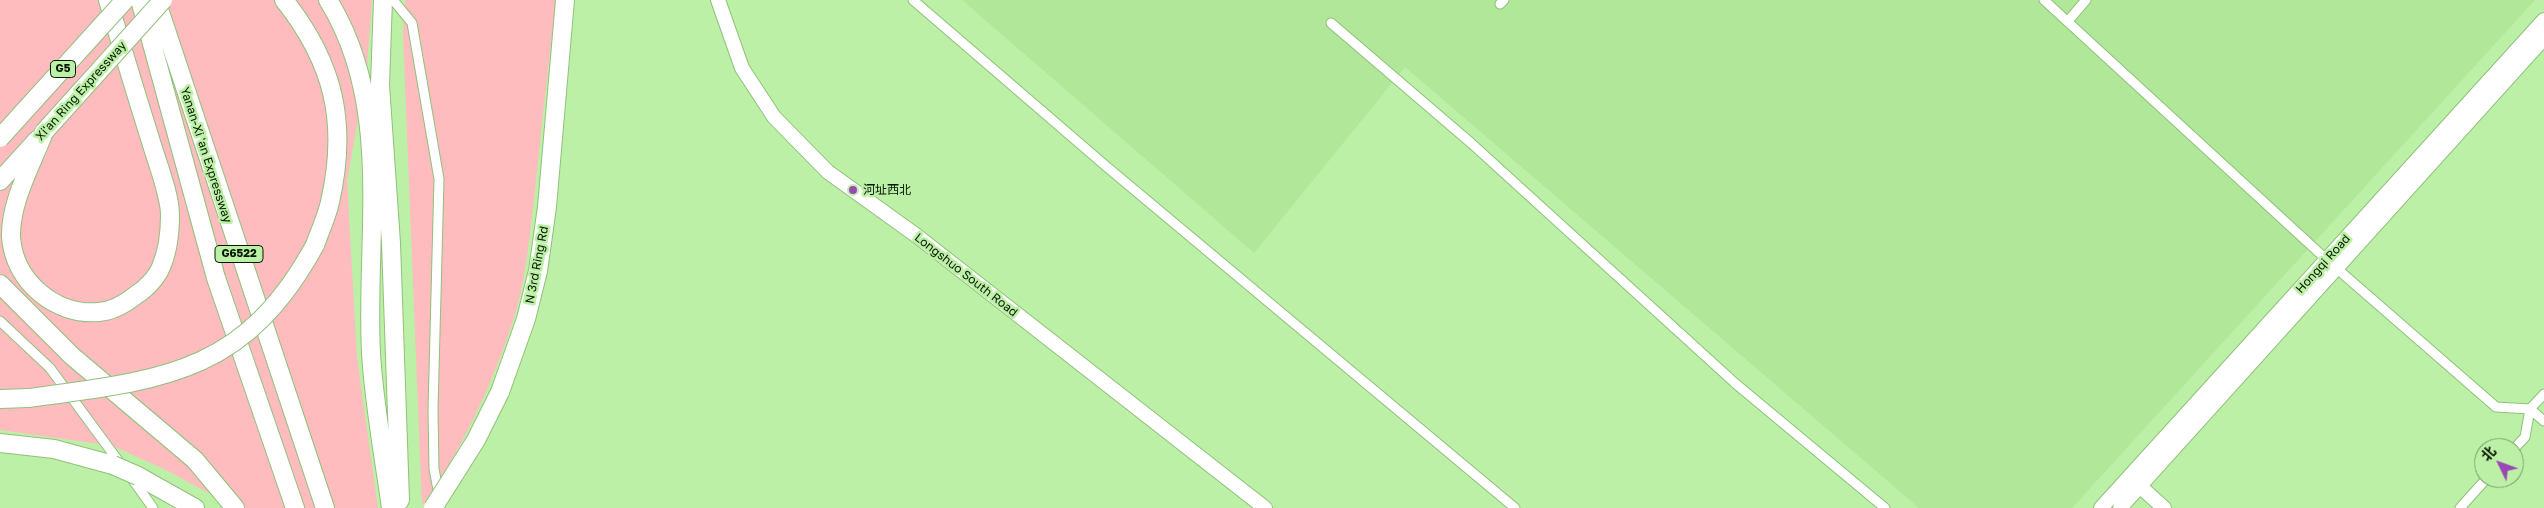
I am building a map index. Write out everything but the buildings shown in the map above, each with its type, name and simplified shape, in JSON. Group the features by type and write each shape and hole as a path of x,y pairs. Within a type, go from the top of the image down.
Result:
{"highway":[{"path":"44,132 14,212 11,235 14,257 24,276 36,291 56,303 78,312 101,312 124,304 144,290 161,269 168,246 170,213 158,165 108,0"},
{"name":"G5","path":"0,138 125,0"},
{"name":"Yanan-Xi 'an Expressway","path":"140,0 216,278 295,508"},
{"name":"Yanan-Xi 'an Expressway","path":"156,0 325,508"},
{"name":"Xi'an Ring Expressway","path":"0,181 163,0"},
{"path":"0,399 28,398 127,385 163,376 218,352 240,339 280,301 301,271 315,245 330,202 338,149 335,103 323,61 300,20 284,0"},
{"path":"328,0 339,18 360,74 370,128 372,184 371,354 391,508"},
{"name":"N 3rd Ring Rd","path":"433,508 476,440 500,392 526,319 538,271 547,207 565,0"},
{"path":"386,1 380,85 391,243 400,508"},
{"path":"0,284 72,356 195,460 235,508"},
{"path":"0,443 54,449 113,465 138,476 195,508"}],"main road":[{"name":"Longshuo South Road","path":"718,0 742,68 774,117 828,172 917,236 1265,508"},
{"name":"Hongqi Road","path":"2332,264 2544,20"},
{"name":"Hongqi Road","path":"2102,508 2135,482 2332,264 2544,38"},
{"name":"Hongqi Road","path":"2120,508 2135,482"},
{"path":"2135,482 2164,508"}],"street":[{"path":"913,0 1114,173 1514,508"},
{"path":"2044,0 2332,264 2496,407 2530,409 2544,421"},
{"path":"2068,21 2086,0"},
{"path":"386,1 412,23 439,179 433,410 434,469 441,508"},
{"path":"1331,23 1471,143 1736,384 1885,508"},
{"path":"0,321 50,368 153,508"},
{"path":"2523,438 2530,409 2544,394"},
{"path":"2460,508 2478,488"}],"shaded area":[{"path":"0,0 372,0 367,68 347,181 357,358 378,508 236,508 168,471 113,446 0,430"},
{"path":"405,0 556,0 530,238 516,312 483,399 461,443 422,506 403,35"},
{"path":"962,0 2535,0 2072,508 1919,508 1405,67 1254,253"}],"place":[{"name":"河址西北","path":"853,190"}]}
